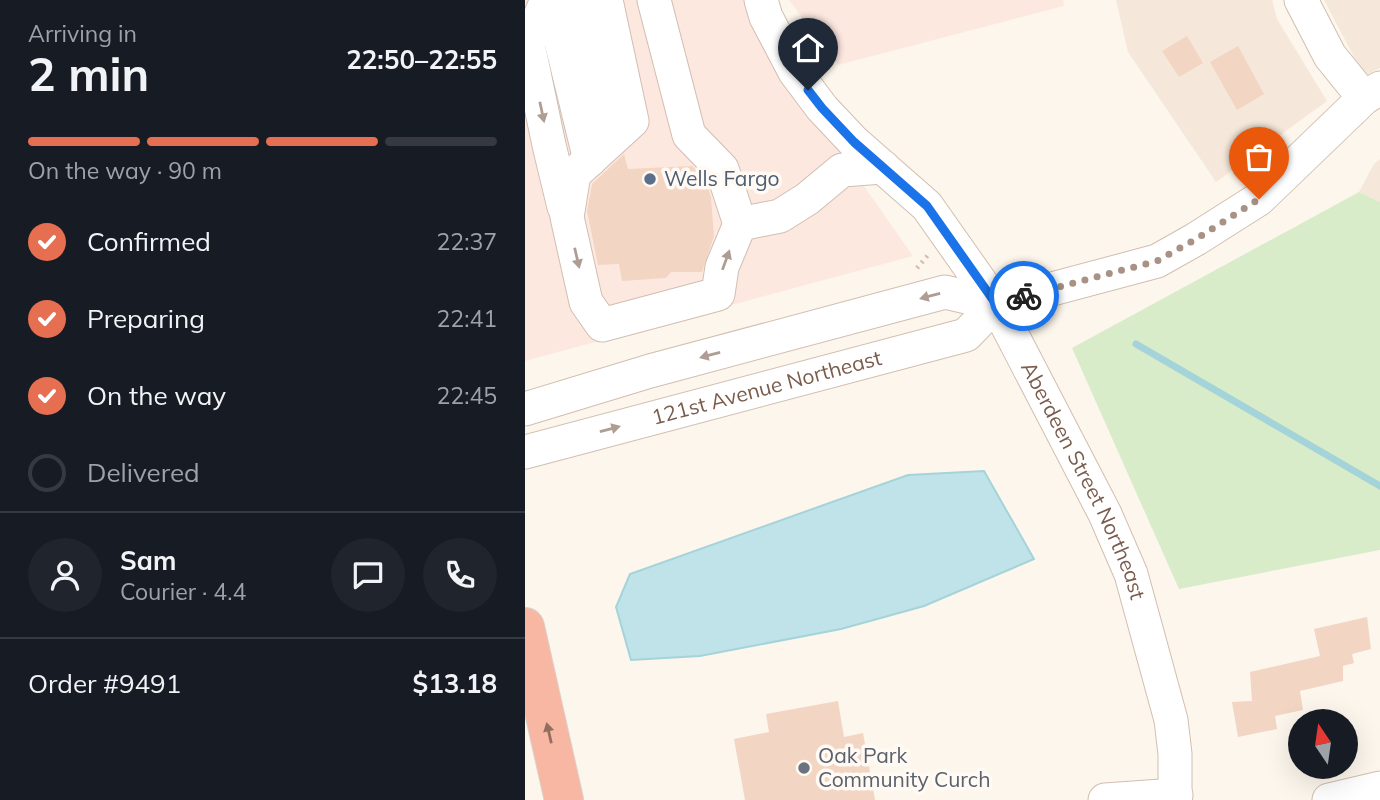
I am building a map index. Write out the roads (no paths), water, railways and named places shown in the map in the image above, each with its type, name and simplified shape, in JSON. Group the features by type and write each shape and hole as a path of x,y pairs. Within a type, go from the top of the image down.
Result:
{"highway":[{"path":"525,627 563,800"}],"street":[{"path":"576,0 600,150"},
{"path":"592,0 600,150"},
{"path":"567,217 574,174 632,121 606,0"},
{"path":"551,3 528,44 586,302 602,325 718,294 722,267 740,224 722,169 689,135 654,0"},
{"name":"Aberdeen Street Northeast","path":"761,0 766,17 795,72 822,108 854,142 927,206 996,304 1105,514 1132,574 1171,720 1175,754 1175,797"},
{"path":"532,407 650,371 945,292 996,304 1157,261 1259,199 1372,93 1330,56 1301,0"},
{"path":"551,3 600,150"},
{"path":"740,224 780,216 807,199 842,170 883,167"},
{"name":"121st Avenue Northeast","path":"535,449 966,335 996,304"},
{"path":"1329,800 1380,788"},
{"path":"1105,800 1175,797"}],"water":[{"path":"984,471 1034,559 924,606 841,629 700,656 631,660 616,607 630,574 908,475"}],"waterway":[{"path":"1136,344 1380,486"}],"place":[{"name":"Wells Fargo","path":"650,179"},
{"name":"Oak Park Community Curch","path":"804,768"}]}
